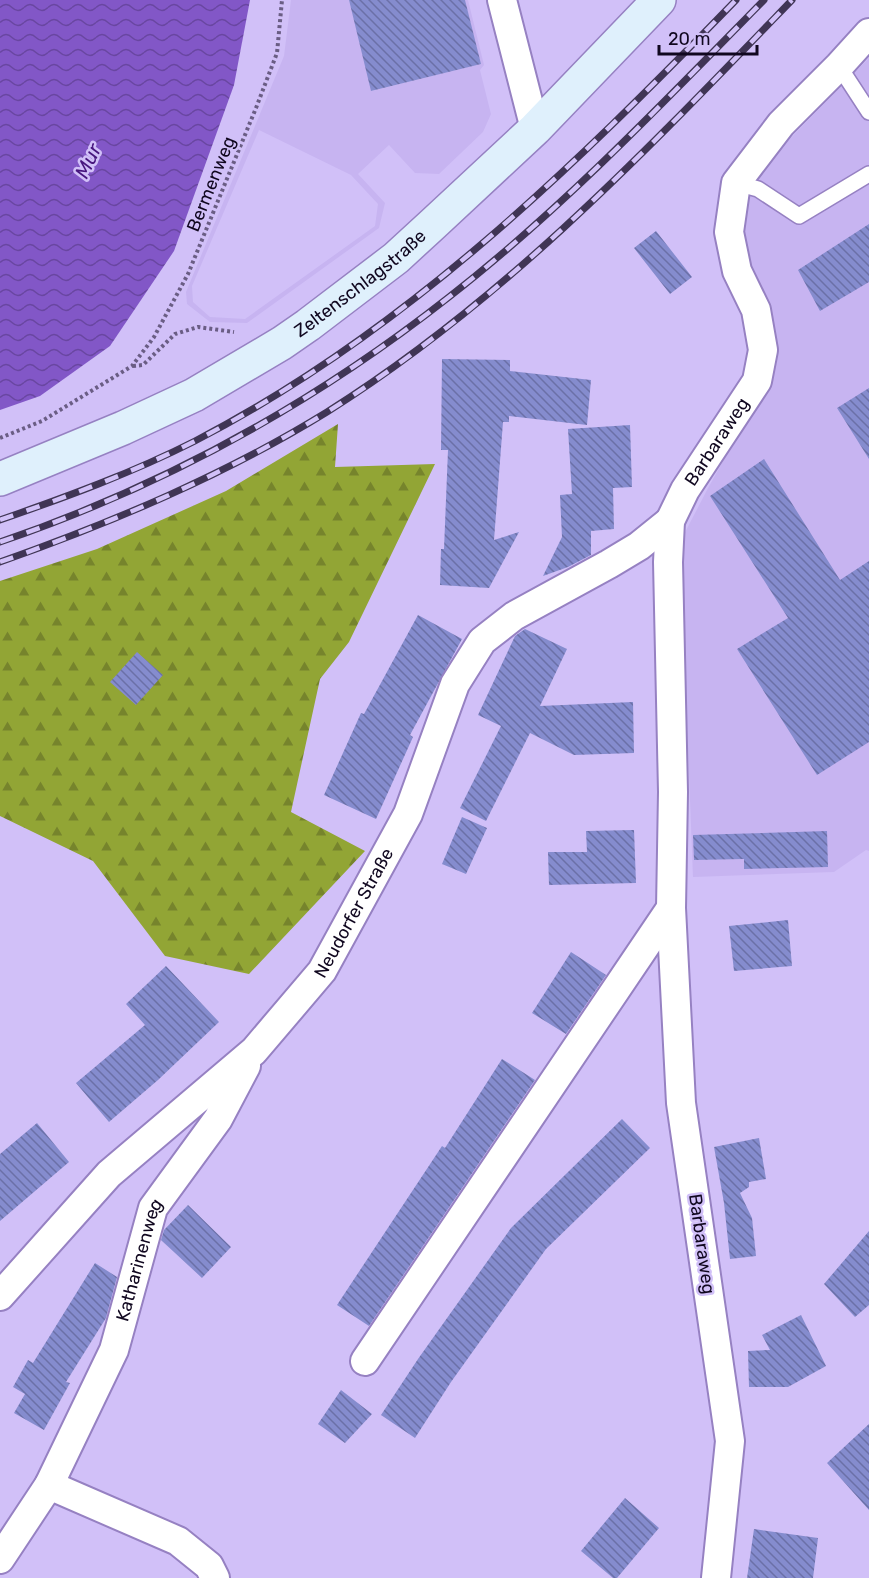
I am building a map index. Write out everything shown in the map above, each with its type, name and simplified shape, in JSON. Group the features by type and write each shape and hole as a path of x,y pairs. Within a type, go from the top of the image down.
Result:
{"main road":[{"name":"Zeltenschlagstraße","path":"0,479 123,428 194,395 282,343 396,258 535,129 659,0"}],"street":[{"path":"502,0 535,129"},
{"path":"735,183 781,124 869,33"},
{"name":"Barbaraweg","path":"716,1578 730,1441 681,1103 671,909 673,792 668,562 670,521 685,490 757,381 763,350 756,310 737,271 729,232 735,183"},
{"name":"Neudorfer Straße","path":"0,1296 109,1174 254,1051 321,971 408,814 455,684 482,641 513,616 639,546 670,521"},
{"path":"365,1361 671,909"},
{"name":"Katharinenweg","path":"0,1559 49,1485 114,1350 153,1208 218,1119 254,1051"},
{"path":"49,1485 178,1541 209,1566 215,1578"}],"lane":[{"path":"839,66 869,112"},
{"path":"735,183 758,189 799,216 869,174"}],"path":[{"name":"Bermenweg","path":"0,438 42,422 132,366 154,337 188,274 217,207 277,53 282,0"},
{"name":"Bermenweg","path":"132,366 143,365 175,334 198,327 236,332 282,343"}],"shaded area":[{"path":"291,0 349,0 372,91 480,64 465,0 468,0 484,65 480,70 491,114 483,132 439,174 415,173 389,145 358,174 385,203 379,228 247,323 210,322 187,304 186,292 284,56","holes":["259,130 351,175 378,204 375,226 245,319 210,317 193,302 192,286"]},
{"path":"869,58 869,851 866,850 834,872 693,877 680,542 776,366 772,316 744,247 741,189"}],"green space":[{"path":"338,424 335,467 435,464 349,642 320,679 291,812 365,851 249,974 165,956 93,861 0,816 0,581 97,549 226,491"}],"water":[{"name":"Mur","path":"0,0 250,0 234,85 174,251 110,346 40,396 0,410"}],"building":[{"path":"349,0 465,0 481,64 371,91"},
{"path":"869,224 869,282 820,311 798,270"},
{"path":"656,231 692,277 670,294 634,248"},
{"path":"442,359 510,360 510,371 591,380 587,425 509,416 509,422 503,422 494,540 519,532 489,588 440,585 441,549 444,549 448,450 441,450"},
{"path":"869,388 869,459 837,408"},
{"path":"630,425 632,487 613,488 614,529 591,531 591,555 543,576 562,537 560,495 572,494 568,429"},
{"path":"764,459 840,580 869,561 869,742 817,775 737,649 788,618 710,496"},
{"path":"418,615 462,639 410,735 413,737 376,819 324,795 361,713 364,714"},
{"path":"525,629 567,649 540,706 633,702 634,753 574,755 530,733 486,821 460,808 501,726 478,715 515,636"},
{"path":"137,652 163,675 136,705 110,682"},
{"path":"462,817 487,828 466,874 442,864"},
{"path":"634,830 636,883 549,885 548,852 587,852 586,831"},
{"path":"827,831 828,867 744,869 744,859 694,860 693,835"},
{"path":"788,920 792,966 734,971 729,926"},
{"path":"571,952 606,975 566,1034 532,1013"},
{"path":"166,966 219,1022 158,1080 109,1122 76,1083 145,1025 126,1004"},
{"path":"502,1059 535,1080 369,1326 337,1305 442,1146 445,1148"},
{"path":"622,1119 650,1148 546,1249 451,1382 415,1438 381,1415 511,1228"},
{"path":"37,1123 69,1162 0,1221 0,1154"},
{"path":"759,1138 766,1179 749,1182 749,1187 740,1193 752,1218 756,1256 730,1259 724,1203 714,1147"},
{"path":"188,1205 231,1247 202,1278 161,1240 164,1230"},
{"path":"869,1231 869,1305 855,1317 824,1284"},
{"path":"95,1263 117,1277 106,1318 66,1382 70,1383 44,1430 14,1413 25,1394 13,1387 28,1360 33,1363"},
{"path":"801,1315 826,1366 788,1387 749,1387 748,1351 770,1350 762,1335"},
{"path":"341,1390 372,1414 345,1443 318,1424"},
{"path":"869,1424 869,1510 827,1463"},
{"path":"625,1498 659,1528 617,1578 613,1578 581,1551"},
{"path":"754,1529 818,1538 813,1578 747,1578"}],"railway":[{"path":"0,520 123,474 171,453 272,398 345,350 483,243 549,184 613,124 736,0"},
{"path":"0,542 61,520 178,468 235,439 345,373 449,297 532,228 650,116 764,0"},
{"path":"0,562 126,514 209,477 327,412 392,368 514,272 572,220 628,167 792,0"}]}
